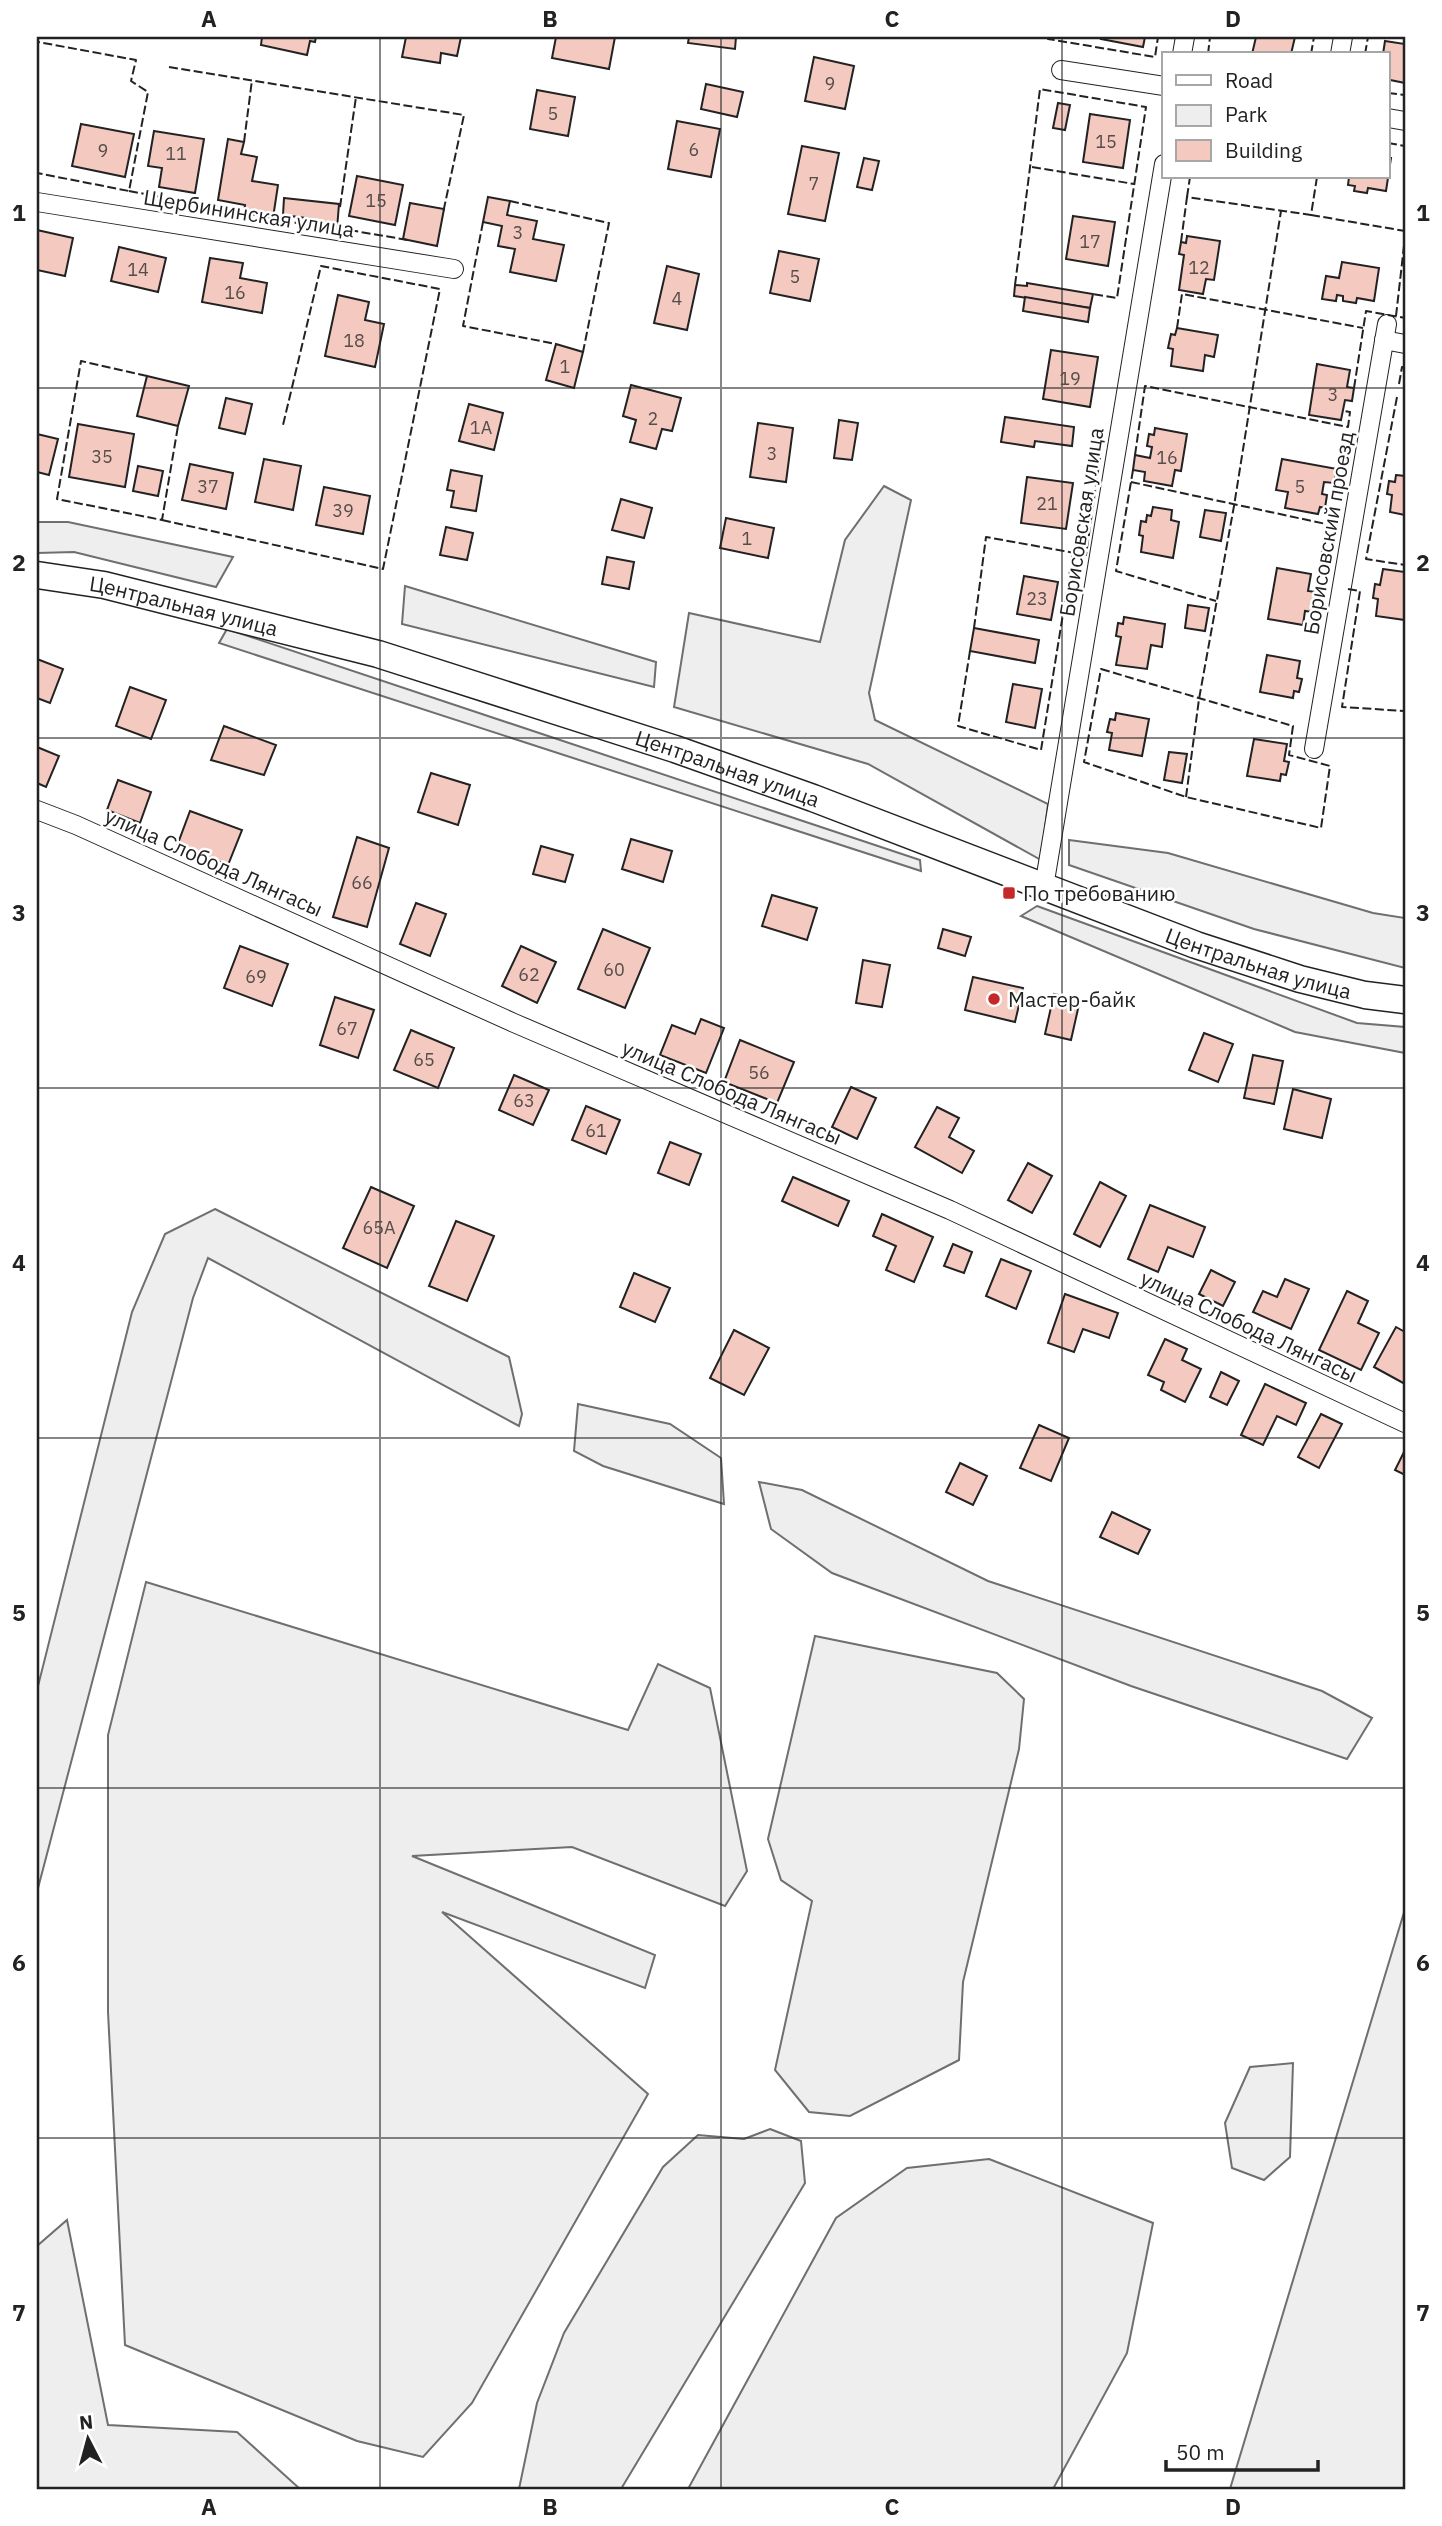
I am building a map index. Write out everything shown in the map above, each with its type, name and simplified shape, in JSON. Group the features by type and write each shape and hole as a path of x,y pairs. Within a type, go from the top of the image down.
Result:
{"street":[{"path":"1061,70 1162,86"},
{"name":"Борисовская улица","path":"1044,887 1162,176"},
{"name":"Щербининская улица","path":"37,202 454,269"},
{"name":"Борисовский проезд","path":"1314,749 1385,332 1405,344"},
{"name":"Центральная улица","path":"37,575 104,585 378,654 687,754 813,798 1196,945 1300,979 1366,995 1405,1000"},
{"name":"улица Слобода Лянгасы","path":"37,810 514,1023 950,1210 1405,1423"}],"green space":[{"path":"884,486 911,500 869,693 875,720 1048,804 1041,860 868,764 674,707 689,613 820,642 845,540"},
{"path":"37,522 68,522 233,557 216,587 74,552 37,553"},
{"path":"405,586 656,662 654,687 402,624"},
{"path":"227,629 920,860 921,871 219,643"},
{"path":"1069,840 1168,853 1373,913 1405,918 1405,968 1254,929 1069,865"},
{"path":"1037,906 1357,1023 1405,1027 1405,1053 1295,1032 1021,916"},
{"path":"215,1209 509,1357 522,1414 519,1426 208,1258 193,1298 37,1892 37,1690 132,1312 165,1234"},
{"path":"578,1404 670,1424 721,1458 724,1504 603,1466 574,1451"},
{"path":"759,1482 802,1490 988,1581 1322,1691 1372,1718 1347,1759 1131,1686 832,1573 771,1529"},
{"path":"146,1582 628,1730 658,1664 710,1688 747,1871 725,1906 572,1847 412,1856 655,1955 645,1988 442,1912 648,2094 472,2403 423,2457 357,2441 125,2345 108,2012 108,1735"},
{"path":"815,1636 997,1673 1024,1699 1019,1749 963,1982 959,2060 850,2116 809,2112 775,2070 812,1901 781,1880 768,1839"},
{"path":"1405,1909 1405,2489 1230,2489"},
{"path":"1293,2063 1290,2157 1264,2180 1232,2168 1225,2123 1250,2067"},
{"path":"770,2129 801,2141 805,2183 621,2489 519,2489 537,2403 564,2333 663,2167 698,2135 744,2139"},
{"path":"989,2159 1153,2223 1127,2353 1053,2489 688,2489 836,2218 907,2168"},
{"path":"67,2220 108,2425 237,2432 300,2489 37,2489 37,2246"}],"building":[{"path":"262,37 316,37 315,42 310,41 307,55 261,45"},
{"path":"406,37 461,37 457,56 441,53 440,63 402,57"},
{"path":"556,37 615,37 609,69 552,58"},
{"path":"689,37 736,37 735,49 688,43"},
{"path":"1145,37 1143,47 1101,39"},
{"path":"1256,37 1295,37 1291,52 1252,52"},
{"path":"1385,41 1405,44 1405,83 1390,80 1390,52 1383,52"},
{"path":"814,57 854,66 845,109 805,101"},
{"path":"706,84 743,92 737,117 701,109"},
{"path":"537,90 575,97 568,136 530,129"},
{"path":"1058,103 1070,105 1065,130 1053,128"},
{"path":"1090,114 1130,120 1123,168 1083,162"},
{"path":"677,121 720,129 711,177 668,169"},
{"path":"81,124 134,134 125,177 72,166"},
{"path":"154,131 204,139 195,193 159,187 162,168 148,166"},
{"path":"228,139 244,142 241,154 257,157 252,181 278,185 273,218 244,213 245,205 218,200"},
{"path":"802,146 839,153 825,221 788,214"},
{"path":"864,158 879,161 872,190 857,187"},
{"path":"357,176 403,185 395,225 349,216"},
{"path":"1349,178 1388,178 1386,191 1368,188 1367,193 1354,191 1355,186 1348,185"},
{"path":"488,197 510,201 507,215 537,221 533,239 564,245 556,281 510,272 515,249 498,246 502,226 483,222"},
{"path":"284,198 339,204 337,229 314,227 315,219 283,215"},
{"path":"410,203 444,209 437,246 403,239"},
{"path":"1073,216 1115,222 1108,266 1066,259"},
{"path":"37,230 73,238 65,276 37,270"},
{"path":"1187,236 1220,241 1214,280 1206,279 1203,294 1179,290 1184,255 1179,254 1181,242 1186,243"},
{"path":"119,247 166,258 158,292 111,281"},
{"path":"779,251 819,259 810,301 770,293"},
{"path":"210,258 243,263 240,278 267,283 262,313 202,302"},
{"path":"1342,262 1379,268 1374,301 1357,298 1356,303 1343,301 1343,296 1337,295 1336,301 1322,299 1326,276 1339,278"},
{"path":"667,266 699,274 687,330 654,323"},
{"path":"1027,283 1093,294 1090,308 1014,296 1015,285 1027,286"},
{"path":"338,295 369,302 365,320 384,324 375,367 325,356"},
{"path":"1025,297 1090,308 1088,322 1023,311"},
{"path":"1177,328 1218,335 1214,357 1205,355 1203,371 1171,366 1173,349 1168,348 1171,334 1175,335"},
{"path":"556,344 583,352 574,388 546,380"},
{"path":"1051,350 1098,357 1090,407 1043,399"},
{"path":"1317,364 1350,370 1347,387 1354,388 1352,401 1345,400 1341,420 1309,415"},
{"path":"147,376 189,386 178,426 137,416"},
{"path":"631,385 681,398 672,431 662,429 656,449 630,442 636,420 623,416"},
{"path":"226,398 252,404 245,434 219,428"},
{"path":"469,404 503,413 494,450 459,441"},
{"path":"1005,417 1074,427 1072,446 1035,441 1034,447 1001,442"},
{"path":"839,420 858,423 852,460 834,458"},
{"path":"758,423 793,428 786,482 750,477"},
{"path":"78,424 134,434 125,487 69,477"},
{"path":"1155,428 1187,434 1181,471 1175,470 1172,486 1144,481 1145,472 1133,470 1135,455 1150,458 1152,447 1147,446 1149,434 1154,435"},
{"path":"37,434 58,439 49,475 37,472"},
{"path":"264,459 301,466 293,510 255,502"},
{"path":"1282,459 1337,469 1334,483 1324,482 1322,494 1327,495 1325,508 1320,507 1318,514 1285,508 1288,492 1276,490"},
{"path":"190,464 233,473 226,509 182,500"},
{"path":"138,466 163,471 158,496 133,491"},
{"path":"451,470 482,476 476,511 451,507 454,491 447,490"},
{"path":"1396,475 1405,476 1405,515 1390,512 1392,495 1387,494 1389,481 1395,482"},
{"path":"1027,477 1073,483 1066,529 1021,523"},
{"path":"324,487 370,496 363,534 316,525"},
{"path":"621,499 652,508 644,538 612,530"},
{"path":"1153,507 1172,510 1171,520 1179,522 1173,558 1141,552 1141,521 1146,522"},
{"path":"1205,510 1226,513 1221,541 1200,537"},
{"path":"726,518 774,528 768,558 720,548"},
{"path":"446,527 473,533 467,560 440,555"},
{"path":"607,557 634,562 629,589 602,584"},
{"path":"1277,568 1311,574 1308,591 1316,592 1312,612 1305,611 1303,625 1268,619"},
{"path":"1383,569 1405,572 1405,620 1376,616 1378,599 1373,598 1375,584 1380,585"},
{"path":"1024,576 1058,582 1051,620 1017,614"},
{"path":"1188,605 1209,608 1205,631 1185,628"},
{"path":"1124,617 1165,624 1162,647 1151,645 1147,669 1116,665 1121,637 1116,636 1118,623 1123,624"},
{"path":"974,628 1039,640 1035,663 970,651"},
{"path":"1267,655 1300,661 1297,678 1302,679 1299,692 1294,691 1293,698 1260,692"},
{"path":"37,659 63,669 50,703 37,698"},
{"path":"1013,684 1042,689 1035,728 1006,722"},
{"path":"130,687 166,700 151,739 116,726"},
{"path":"1116,713 1149,719 1142,756 1109,750 1112,733 1107,732 1110,719 1115,720"},
{"path":"224,726 276,745 264,775 211,760"},
{"path":"1254,739 1287,744 1284,761 1289,762 1286,775 1281,774 1280,781 1247,776"},
{"path":"37,747 59,756 46,787 37,783"},
{"path":"1169,752 1187,754 1182,783 1164,780"},
{"path":"431,773 470,785 458,825 418,812"},
{"path":"118,780 151,792 140,823 107,810"},
{"path":"190,811 242,830 228,865 177,846"},
{"path":"357,837 389,848 367,927 333,917"},
{"path":"631,839 672,851 663,882 622,869"},
{"path":"541,846 573,855 565,882 533,874"},
{"path":"772,895 817,908 807,940 762,926"},
{"path":"416,903 446,914 430,956 400,944"},
{"path":"603,929 650,948 625,1008 578,989"},
{"path":"943,929 971,937 965,956 938,948"},
{"path":"240,946 288,964 272,1006 224,988"},
{"path":"521,946 556,962 537,1003 502,986"},
{"path":"863,960 890,965 882,1007 856,1003"},
{"name":"Мастер-байк","path":"973,977 1023,988 1015,1022 965,1010"},
{"path":"1054,994 1080,1000 1071,1040 1045,1034"},
{"path":"335,997 374,1010 358,1058 320,1045"},
{"path":"701,1019 724,1028 706,1073 660,1055 672,1025 695,1034"},
{"path":"411,1030 454,1048 438,1088 394,1070"},
{"path":"1204,1033 1233,1044 1218,1082 1189,1070"},
{"path":"740,1040 794,1062 777,1103 724,1082"},
{"path":"1253,1055 1283,1061 1274,1104 1244,1098"},
{"path":"514,1075 549,1090 533,1125 499,1110"},
{"path":"851,1087 876,1098 857,1139 832,1127"},
{"path":"1293,1089 1331,1099 1322,1138 1284,1129"},
{"path":"586,1106 620,1120 606,1154 572,1140"},
{"path":"937,1107 959,1118 949,1137 974,1151 962,1173 915,1147"},
{"path":"670,1142 701,1154 689,1185 658,1173"},
{"path":"1028,1163 1052,1176 1032,1213 1008,1200"},
{"path":"793,1177 849,1201 838,1226 782,1201"},
{"path":"1100,1182 1126,1196 1100,1247 1074,1234"},
{"path":"371,1187 414,1206 387,1268 343,1248"},
{"path":"1150,1205 1205,1227 1193,1257 1168,1247 1158,1272 1128,1259"},
{"path":"882,1214 933,1237 914,1282 886,1270 896,1246 873,1236"},
{"path":"456,1221 494,1236 467,1301 429,1286"},
{"path":"953,1244 972,1252 964,1273 944,1266"},
{"path":"1001,1259 1031,1271 1016,1309 986,1296"},
{"path":"1211,1270 1235,1282 1223,1306 1199,1294"},
{"path":"634,1273 670,1288 655,1322 620,1307"},
{"path":"1285,1279 1309,1289 1291,1329 1253,1312 1263,1291 1277,1297"},
{"path":"1347,1291 1368,1301 1358,1323 1379,1333 1361,1370 1319,1350"},
{"path":"1065,1294 1118,1313 1109,1338 1083,1329 1074,1352 1048,1343"},
{"path":"1396,1327 1405,1332 1405,1384 1374,1367"},
{"path":"734,1330 769,1348 744,1395 710,1378"},
{"path":"1165,1339 1187,1349 1182,1360 1201,1369 1185,1402 1161,1390 1164,1382 1148,1375"},
{"path":"1221,1372 1239,1381 1227,1405 1210,1397"},
{"path":"1265,1384 1306,1403 1296,1425 1277,1416 1263,1445 1241,1435"},
{"path":"1321,1414 1342,1424 1319,1468 1298,1457"},
{"path":"1039,1425 1069,1438 1051,1481 1020,1468"},
{"path":"1405,1450 1405,1475 1395,1470"},
{"path":"960,1463 987,1476 973,1505 946,1492"},
{"path":"1112,1512 1150,1530 1138,1554 1100,1537"}],"fence":[{"path":"1049,37 1048,39 1155,57 1158,37"},
{"path":"1208,52 1210,37"},
{"path":"1311,52 1314,37"},
{"path":"1365,52 1368,37"},
{"path":"37,49 38,42 136,60 131,81 148,92 129,191 37,173"},
{"path":"169,67 464,115 443,213"},
{"path":"244,142 252,80"},
{"path":"1015,285 1040,89 1146,107 1117,298 1093,294"},
{"path":"1390,93 1405,95"},
{"path":"340,207 356,97"},
{"path":"1390,143 1405,146"},
{"path":"1032,167 1134,184"},
{"path":"1187,197 1190,178"},
{"path":"1181,242 1187,197 1311,215 1317,178"},
{"path":"129,191 246,213"},
{"path":"510,201 609,223 583,352"},
{"path":"1186,797 1199,699 1234,506 1281,211"},
{"path":"1311,215 1405,231"},
{"path":"270,218 318,227"},
{"path":"483,222 463,326 556,344"},
{"path":"337,228 408,240"},
{"path":"1396,316 1405,237"},
{"path":"162,520 383,569 440,289 321,266 283,425"},
{"path":"1177,328 1182,294 1363,328"},
{"path":"1354,388 1366,311 1405,318"},
{"path":"147,376 81,361 57,499 162,520 178,426"},
{"path":"1399,384 1402,367 1405,368"},
{"path":"1135,455 1145,386 1348,427 1350,412 1343,411"},
{"path":"1397,397 1366,559 1405,565"},
{"path":"974,628 986,537 1086,555 1101,450"},
{"path":"1133,470 1116,571 1216,601"},
{"path":"1131,482 1326,524 1316,592"},
{"path":"970,651 958,726 1041,750 1073,552"},
{"path":"1348,589 1360,591 1342,707 1405,711"},
{"path":"1101,669 1293,726 1289,755 1330,766 1321,828 1186,797 1084,762 1101,669"}],"place":[{"name":"По требованию","path":"1009,893"},
{"name":"Мастер-байк","path":"994,999"}]}
